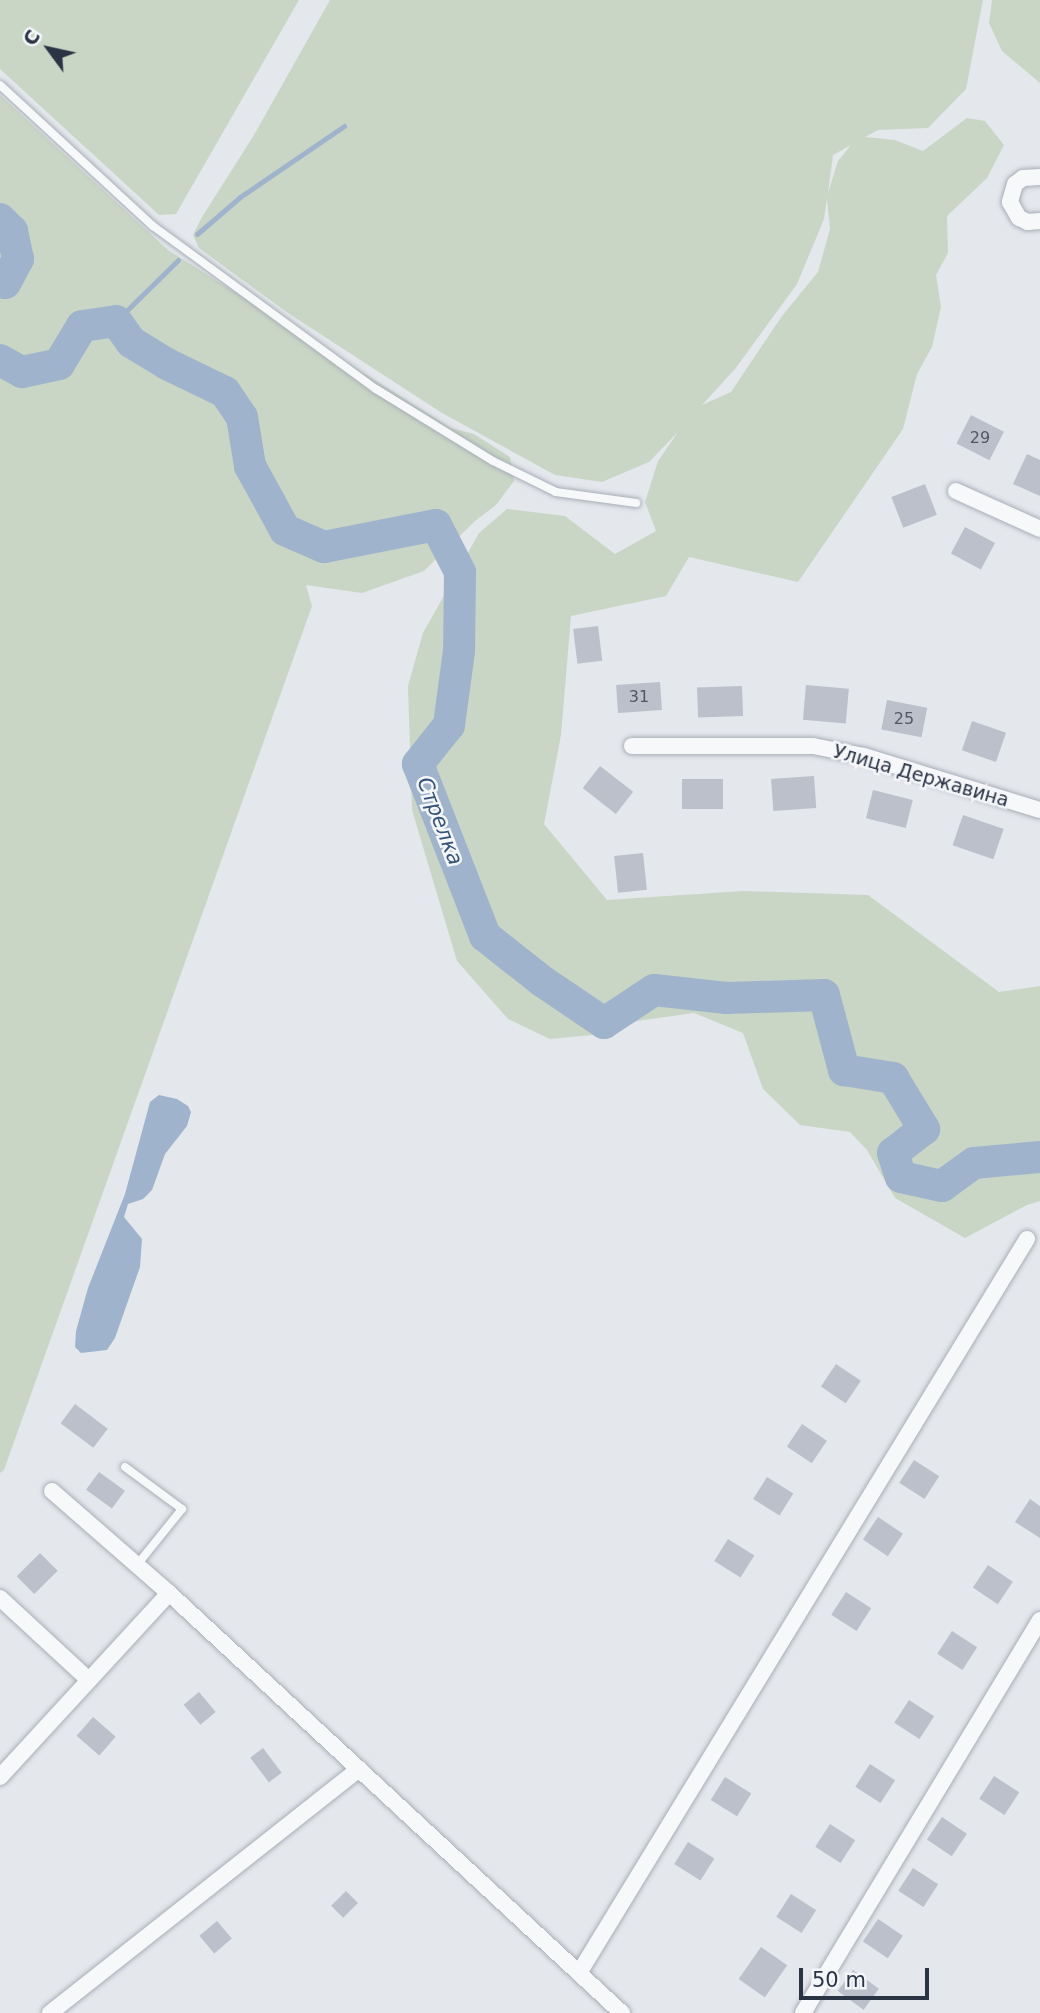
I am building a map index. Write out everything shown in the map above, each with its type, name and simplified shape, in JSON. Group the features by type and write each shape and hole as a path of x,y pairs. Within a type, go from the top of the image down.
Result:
{"street":[{"path":"1040,177 1023,178 1015,184 1010,202 1019,218 1028,222 1040,221"},
{"path":"956,491 1040,529"},
{"name":"Улица Державина","path":"632,746 813,746 864,756 1040,810"},
{"path":"579,1973 1027,1239"},
{"path":"52,1491 169,1592 622,2013"},
{"path":"0,1777 169,1592"},
{"path":"0,1598 89,1680"},
{"path":"803,2013 1040,1620"},
{"path":"50,2013 359,1769"}],"lane":[{"path":"0,85 153,226 376,389 493,461 555,492 636,503"},
{"path":"125,1467 182,1509 136,1565"}],"green space":[{"path":"0,0 299,0 176,214 159,215 0,69"},
{"path":"330,0 983,0 966,89 928,128 878,130 865,137 895,140 923,151 967,118 985,121 1004,145 987,178 947,216 948,253 936,275 941,307 932,347 917,374 903,429 798,582 689,557 666,596 571,616 561,735 544,824 607,900 743,891 868,895 999,992 1040,986 1040,1201 1027,1205 965,1238 895,1198 867,1150 850,1132 800,1125 763,1089 743,1033 694,1013 637,1021 613,1033 550,1039 508,1019 457,961 412,810 408,686 423,633 479,533 507,509 565,516 615,554 656,531 645,502 658,461 678,432 649,462 602,482 555,475 442,413 288,313 199,248 193,235 254,135","holes":["851,145 838,161 828,193 833,155","827,199 830,229 818,272 782,316 731,392 702,405 735,369 797,284 824,219"]},
{"path":"992,0 1040,0 1040,83 1002,51 989,23"},
{"path":"0,95 168,250 451,428 474,434 510,457 514,481 496,505 475,521 424,571 362,593 306,585 312,606 4,1470 0,1473"}],"water":[{"path":"159,1095 177,1099 188,1106 191,1112 187,1126 165,1154 152,1190 143,1199 128,1204 124,1217 142,1239 140,1267 115,1338 107,1350 81,1353 75,1347 76,1331 88,1288 125,1194 150,1102"}],"building":[{"path":"971,415 1004,432 989,460 956,444"},
{"path":"1027,454 1040,460 1040,496 1013,484"},
{"path":"925,484 937,515 903,528 891,497"},
{"path":"965,527 995,543 981,569 951,553"},
{"path":"598,626 602,661 577,664 573,629"},
{"path":"660,682 662,710 618,713 616,685"},
{"path":"806,685 849,689 846,724 803,720"},
{"path":"742,686 743,716 698,718 697,688"},
{"path":"887,700 927,708 922,737 881,729"},
{"path":"972,721 1006,733 996,762 962,750"},
{"path":"600,766 633,792 616,814 583,788"},
{"path":"814,776 816,808 773,811 771,779"},
{"path":"682,779 723,779 723,809 682,809"},
{"path":"873,790 913,800 906,828 866,818"},
{"path":"963,815 1004,829 993,859 953,845"},
{"path":"643,853 647,890 618,893 614,856"},
{"path":"836,1364 861,1381 846,1403 821,1386"},
{"path":"75,1404 108,1429 93,1448 61,1423"},
{"path":"802,1424 827,1441 812,1463 787,1446"},
{"path":"914,1460 939,1476 924,1499 899,1483"},
{"path":"99,1472 125,1491 112,1509 86,1490"},
{"path":"767,1477 793,1493 780,1515 753,1499"},
{"path":"1030,1499 1040,1506 1040,1538 1015,1522"},
{"path":"878,1517 903,1534 888,1556 863,1539"},
{"path":"728,1539 754,1555 741,1577 714,1561"},
{"path":"40,1553 58,1571 34,1594 17,1576"},
{"path":"988,1565 1013,1582 998,1604 973,1587"},
{"path":"846,1592 871,1608 856,1631 831,1615"},
{"path":"952,1631 977,1647 962,1670 937,1654"},
{"path":"199,1692 216,1712 200,1725 184,1705"},
{"path":"909,1700 934,1716 919,1739 894,1723"},
{"path":"93,1717 116,1737 99,1756 77,1736"},
{"path":"263,1748 282,1773 269,1782 250,1758"},
{"path":"870,1764 895,1780 880,1803 855,1787"},
{"path":"994,1776 1019,1792 1004,1815 979,1799"},
{"path":"725,1777 751,1793 737,1816 711,1800"},
{"path":"942,1817 967,1834 952,1856 927,1839"},
{"path":"830,1824 855,1840 840,1863 815,1847"},
{"path":"688,1842 714,1858 701,1880 674,1864"},
{"path":"913,1868 938,1884 923,1907 898,1891"},
{"path":"346,1891 358,1903 343,1918 331,1906"},
{"path":"791,1894 816,1910 801,1933 776,1917"},
{"path":"878,1919 903,1936 888,1958 863,1941"},
{"path":"217,1921 232,1939 214,1953 199,1936"},
{"path":"761,1947 787,1965 765,1997 739,1979"},
{"path":"853,1970 879,1989 864,2010 838,1991"}],"waterway":[{"path":"197,234 240,197 344,126"},
{"name":"Стрелка","path":"0,219 12,231 18,259 5,283 0,282"},
{"path":"116,321 178,260"},
{"name":"Стрелка","path":"0,360 22,372 59,364 82,326 116,321 131,342 167,364 225,392 242,417 250,466 285,530 324,547 436,525 460,572 459,651 449,725 418,764 485,936 542,981 604,1023 654,990 727,998 824,995 844,1070 893,1078 924,1129 893,1153 901,1177 942,1186 974,1163 1040,1157"}]}
